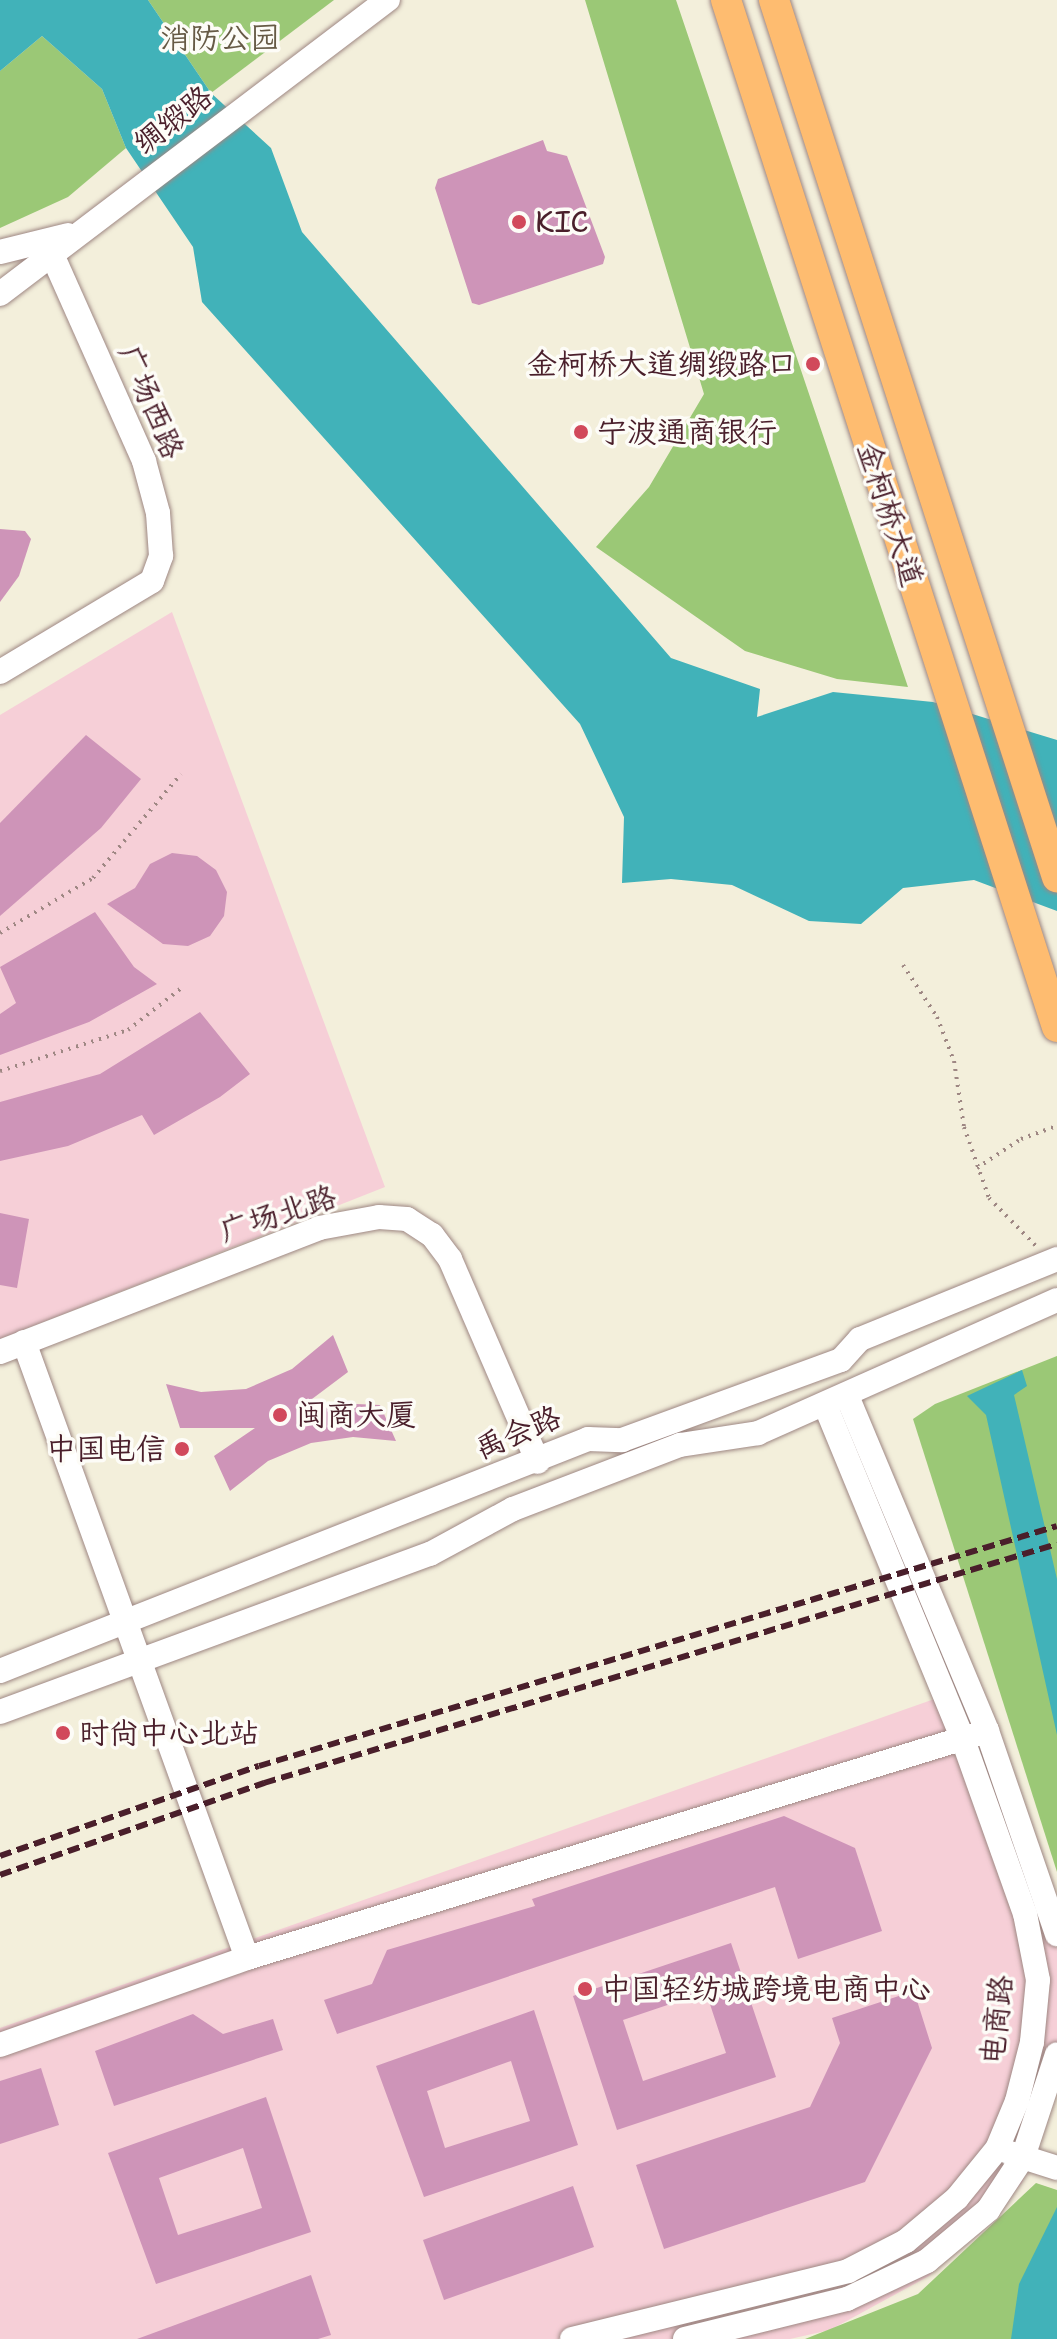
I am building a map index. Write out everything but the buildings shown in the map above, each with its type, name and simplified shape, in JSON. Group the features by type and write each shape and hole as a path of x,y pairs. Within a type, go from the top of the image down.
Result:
{"main road":[{"name":"金柯桥大道","path":"726,0 1057,1027"},
{"name":"金柯桥大道","path":"774,0 999,708 1057,877"}],"street":[{"name":"绸缎路","path":"0,294 247,102 388,0"},
{"path":"0,252 78,233"},
{"name":"广场西路","path":"0,672 152,581 161,556 158,513 144,461 52,254"},
{"name":"广场北路","path":"0,1352 319,1228 379,1217 407,1219 432,1235 450,1259 538,1462"},
{"name":"禹会路","path":"0,1671 126,1619 538,1462 588,1439 622,1440 841,1360 860,1339 1055,1260"},
{"path":"0,1712 430,1554 513,1509 666,1450 758,1433 836,1401 1057,1300"},
{"path":"24,1342 247,1958"},
{"path":"836,1401 987,1731 1057,1934"},
{"name":"电商路","path":"572,2339 848,2271 906,2241 957,2198 997,2149 1017,2101 1032,2042 1038,1980 1025,1914 836,1401"},
{"path":"0,2045 247,1958 987,1731"},
{"name":"电商路","path":"685,2339 847,2299 927,2261 988,2210 1023,2157 1057,2054"},
{"path":"997,2149 1055,2168"}],"path":[{"path":"0,933 93,878 181,774"},
{"path":"903,965 937,1017 954,1061 964,1127 989,1198 1055,1260"},
{"path":"0,1071 128,1030 184,986"},
{"path":"977,1168 1021,1139 1057,1126"}],"shaded area":[{"path":"172,612 385,1187 0,1339 0,715"},
{"name":"中国轻纺城跨境电商中心","path":"977,1684 1057,1949 1057,2050 1052,2095 1022,2183 929,2276 830,2330 790,2339 0,2339 0,2028"}],"green space":[{"name":"消防公园","path":"148,0 334,0 211,93"},
{"path":"585,0 676,0 908,687 837,679 745,651 596,547 649,487 704,394"},
{"path":"42,36 102,89 126,148 68,197 0,228 0,71"},
{"path":"1057,1356 1057,1872 913,1419 935,1404"},
{"path":"1036,2183 1057,2190 1057,2339 805,2339 918,2294"}],"water":[{"path":"0,0 148,0 211,93 271,148 302,232 671,658 760,689 757,717 833,692 933,702 1057,740 1057,911 974,880 903,888 861,924 809,921 732,885 671,879 622,883 624,817 580,724 202,302 193,247 126,148 102,89 42,36 0,71"},
{"path":"1022,1370 1027,1386 1014,1395 1057,1579 1057,1735 986,1415 967,1396"},
{"path":"1057,2207 1057,2339 1011,2339 1019,2284"}],"railway":[{"path":"0,1856 259,1766 1057,1526"},
{"path":"0,1875 264,1783 1057,1544"}],"place":[{"name":"KIC","path":"519,222"},
{"name":"金柯桥大道绸缎路口","path":"813,364"},
{"name":"宁波通商银行","path":"581,432"},
{"name":"闽商大厦","path":"280,1415"},
{"name":"中国电信","path":"182,1449"},
{"name":"时尚中心北站","path":"63,1733"},
{"name":"中国轻纺城跨境电商中心","path":"585,1989"}]}
